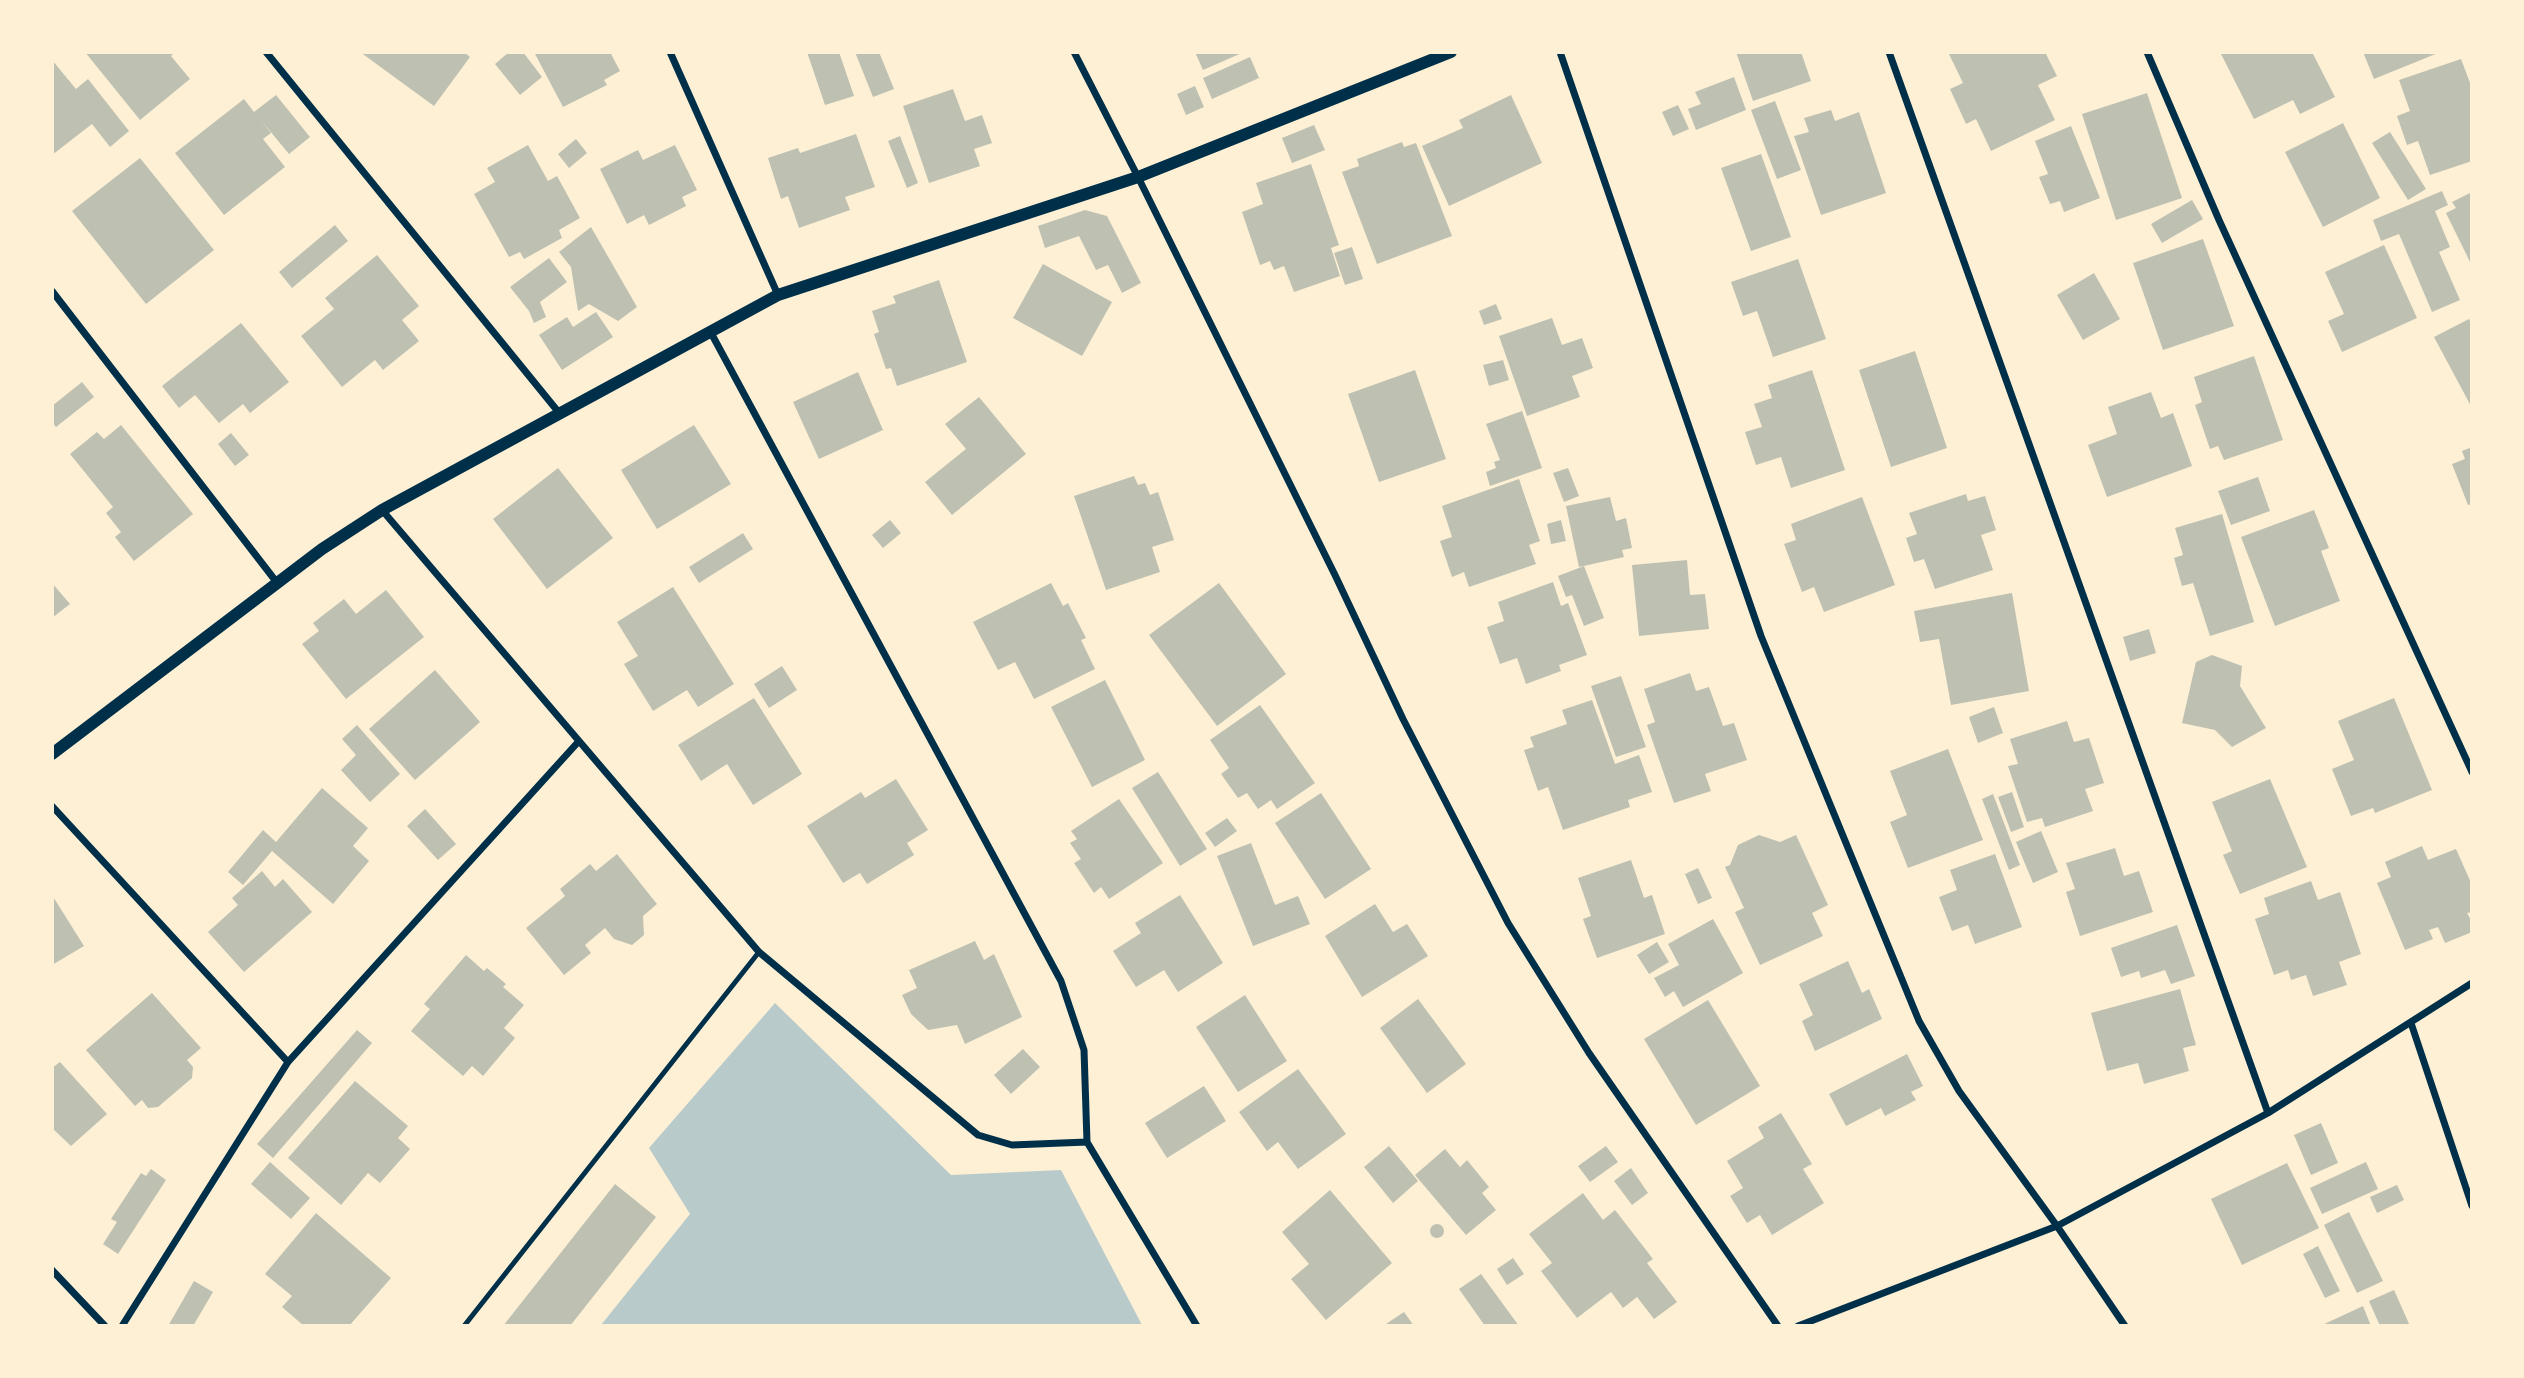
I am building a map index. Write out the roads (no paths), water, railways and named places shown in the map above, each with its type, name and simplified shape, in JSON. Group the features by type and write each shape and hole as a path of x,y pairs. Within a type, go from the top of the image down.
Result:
{"street":[{"path":"266,52 561,415"},
{"path":"670,52 778,295"},
{"path":"1074,52 1335,575 1403,719 1508,923 1589,1053 1778,1325"},
{"path":"1560,52 1762,636 1919,1021 1959,1091 2125,1325"},
{"path":"1889,52 2268,1113"},
{"path":"2147,52 2219,220 2472,772"},
{"path":"52,754 322,548 382,510 778,295 1138,177 1443,54"},
{"path":"52,291 278,584"},
{"path":"710,331 1061,981 1084,1050 1087,1142 1196,1325"},
{"path":"382,510 759,952 978,1135 1012,1146 1087,1142"},
{"path":"122,1325 288,1062 579,741"},
{"path":"52,806 288,1062"},
{"path":"1798,1325 2057,1226 2268,1113 2472,983"},
{"path":"2411,1023 2472,1206"},
{"path":"52,1270 105,1325"}],"lane":[{"path":"464,1325 759,952"}]}
